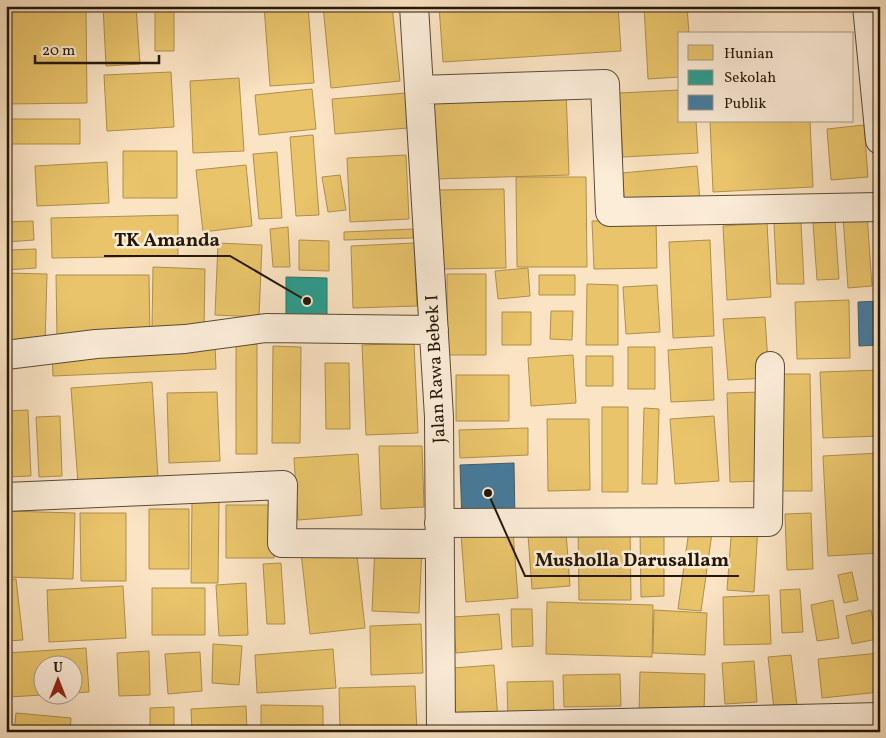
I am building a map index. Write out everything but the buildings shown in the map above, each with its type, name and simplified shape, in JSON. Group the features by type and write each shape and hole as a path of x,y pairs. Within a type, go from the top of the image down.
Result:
{"street":[{"name":"Jalan Rawa Bebek I","path":"414,6 438,417 441,729"},
{"path":"867,6 875,45 880,140"},
{"path":"419,90 605,84 610,212 880,207"},
{"path":"6,355 96,344 185,339 266,328 434,330"},
{"path":"6,497 283,485 282,543 440,533 768,522 770,366"},
{"path":"441,729 880,717"}],"place":[{"name":"TK Amanda","path":"307,301"},
{"name":"Musholla Darusallam","path":"488,493"}]}
